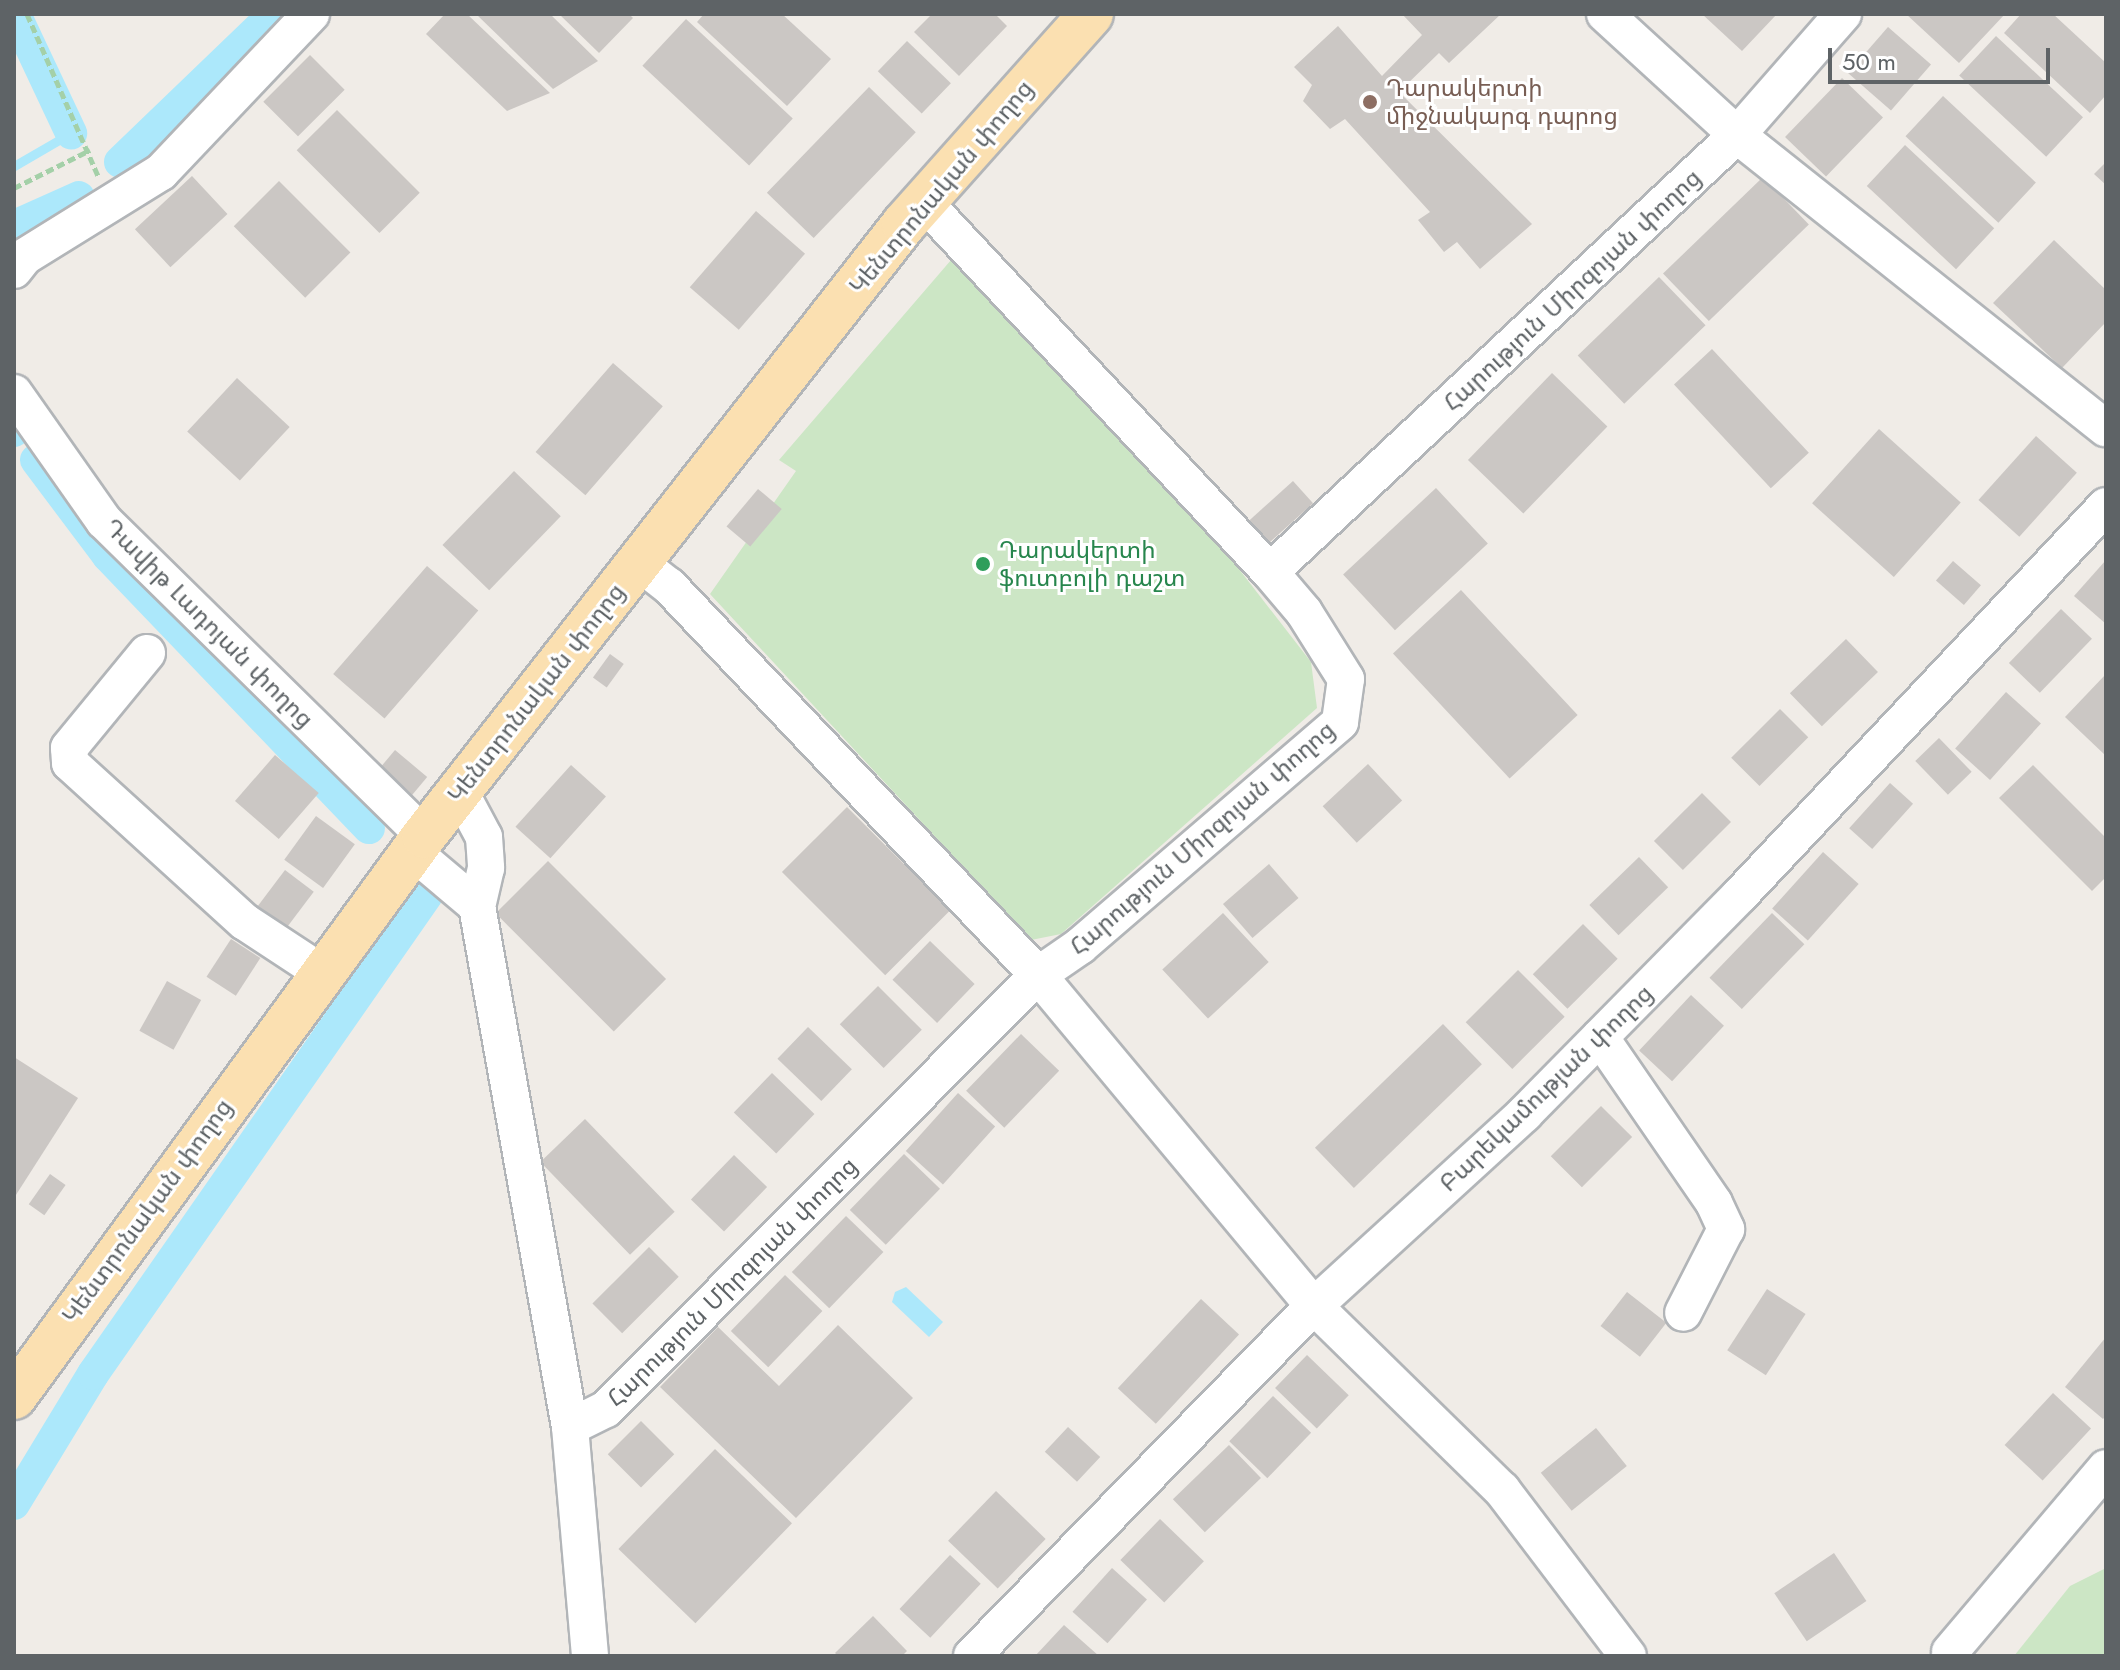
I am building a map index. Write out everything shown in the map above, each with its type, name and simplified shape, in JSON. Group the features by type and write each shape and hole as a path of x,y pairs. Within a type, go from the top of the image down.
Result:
{"main road":[{"name":"Կենտրոնական փողոց","path":"14,1397 418,843 924,202 1091,14"}],"street":[{"path":"14,270 24,257 161,172 311,14"},
{"path":"1605,14 1737,135 2106,428"},
{"name":"Հարություն Միրզոյան փողոց","path":"570,1427 606,1409 1038,975 1080,946 1340,722 1346,679 1304,612 1270,572 1737,135 1843,14"},
{"path":"924,202 1270,572"},
{"name":"Դավիթ Լադոյան փողոց","path":"14,393 26,438 477,906"},
{"name":"Բարեկամության փողոց","path":"972,1656 1314,1306 1600,1037 2106,506"},
{"path":"638,562 669,586 1038,975 1314,1306 1502,1490 1628,1656"},
{"path":"147,653 69,748 70,763 245,922 321,972"},
{"path":"460,792 484,837 486,868 477,906 570,1427 590,1656"},
{"path":"1600,1037 1714,1203 1726,1229 1683,1313"},
{"path":"1950,1652 2106,1468"}],"path":[{"path":"27,14 90,150 106,204"},
{"path":"14,188 90,150"}],"green space":[{"name":"Դարակերտի ֆուտբոլի դաշտ","path":"976,231 1233,514 1211,533 1311,662 1317,708 1061,934 1031,940 710,594 796,471 779,460"},
{"path":"2106,1568 2106,1656 2014,1656 2070,1586"}],"water":[{"path":"906,1287 943,1322 929,1337 892,1302 895,1292"}],"building":[{"path":"445,14 467,14 550,93 507,111 426,34"},
{"path":"476,14 550,14 598,61 553,89"},
{"path":"559,14 629,14 633,18 599,53"},
{"path":"704,14 782,14 831,59 787,106 697,22"},
{"path":"932,14 995,14 1007,26 959,76 914,32"},
{"path":"1402,14 1501,14 1449,63 1439,53 1399,92 1532,224 1480,269 1457,242 1444,252 1418,220 1430,212 1345,119 1330,129 1303,101 1312,85 1294,67 1338,26 1382,76 1422,35"},
{"path":"1702,14 1777,14 1742,51"},
{"path":"1906,14 2005,14 1959,63"},
{"path":"2021,14 2053,14 2106,63 2106,95 2090,113 2004,33"},
{"path":"686,19 793,119 749,165 642,66"},
{"path":"1888,27 1931,64 1891,110 1848,73"},
{"path":"1996,36 2083,117 2046,157 1959,75"},
{"path":"907,41 951,83 922,114 878,71"},
{"path":"310,55 345,90 298,136 263,102"},
{"path":"1842,78 1883,118 1826,177 1785,137"},
{"path":"869,87 916,132 814,238 767,193"},
{"path":"1943,96 2036,183 1998,223 1905,136"},
{"path":"337,110 420,193 379,233 297,150"},
{"path":"1905,145 1994,228 1956,269 1867,186"},
{"path":"2106,162 2106,185 2094,174"},
{"path":"192,176 227,214 170,267 135,229"},
{"path":"1763,177 1809,224 1709,321 1663,274"},
{"path":"279,181 350,252 305,298 234,226"},
{"path":"756,211 805,254 739,330 690,287"},
{"path":"2054,240 2106,290 2106,322 2062,368 1993,303"},
{"path":"1659,277 1706,325 1624,404 1578,355"},
{"path":"1712,349 1809,453 1771,488 1674,384"},
{"path":"613,363 663,406 585,495 536,452"},
{"path":"1552,373 1607,426 1523,514 1468,460"},
{"path":"237,378 290,427 240,480 187,431"},
{"path":"1879,429 1961,503 1894,577 1812,503"},
{"path":"2036,436 2077,473 2019,537 1978,500"},
{"path":"514,471 561,516 489,590 442,545"},
{"path":"1293,481 1313,503 1268,543 1248,521"},
{"path":"1436,488 1488,544 1395,630 1343,575"},
{"path":"758,489 782,509 750,546 727,527"},
{"path":"2106,560 2106,624 2074,596"},
{"path":"1953,561 1981,585 1964,605 1936,581"},
{"path":"427,566 478,611 385,719 333,674"},
{"path":"1461,590 1578,715 1510,778 1393,653"},
{"path":"2061,609 2092,639 2040,693 2009,663"},
{"path":"1846,639 1878,672 1822,726 1790,693"},
{"path":"610,654 624,664 607,687 593,677"},
{"path":"2106,674 2106,756 2065,717"},
{"path":"2006,692 2041,723 1990,780 1955,748"},
{"path":"1780,709 1808,737 1759,786 1731,758"},
{"path":"1939,738 1972,772 1948,795 1915,761"},
{"path":"395,750 427,777 409,798 377,771"},
{"path":"275,755 319,793 279,839 235,801"},
{"path":"1368,764 1402,801 1357,843 1323,806"},
{"path":"571,765 606,796 550,858 515,827"},
{"path":"2033,765 2106,838 2106,877 2092,891 1999,798"},
{"path":"1890,783 1913,804 1872,849 1849,828"},
{"path":"1702,793 1731,822 1683,870 1654,841"},
{"path":"847,807 950,910 885,975 782,872"},
{"path":"316,816 355,844 323,888 284,860"},
{"path":"1823,852 1859,884 1808,941 1772,908"},
{"path":"1639,857 1668,887 1619,935 1589,905"},
{"path":"548,861 666,979 614,1031 496,913"},
{"path":"1269,864 1299,898 1252,938 1223,904"},
{"path":"285,870 314,892 285,929 257,908"},
{"path":"1223,913 1269,962 1208,1019 1162,970"},
{"path":"1772,913 1804,944 1742,1009 1709,978"},
{"path":"1583,924 1618,959 1567,1009 1533,974"},
{"path":"231,939 260,958 236,996 206,977"},
{"path":"930,941 975,984 937,1023 892,980"},
{"path":"1518,970 1565,1017 1512,1069 1466,1022"},
{"path":"167,981 201,1000 173,1050 139,1031"},
{"path":"878,986 922,1030 884,1068 840,1024"},
{"path":"1691,995 1724,1026 1672,1081 1639,1051"},
{"path":"1443,1024 1482,1064 1354,1188 1315,1148"},
{"path":"808,1027 852,1069 821,1101 777,1059"},
{"path":"1021,1034 1059,1071 1004,1128 966,1091"},
{"path":"14,1057 78,1098 14,1198"},
{"path":"772,1073 814,1114 776,1154 734,1113"},
{"path":"958,1093 995,1126 943,1184 906,1151"},
{"path":"1601,1106 1632,1137 1582,1187 1551,1156"},
{"path":"585,1119 675,1212 630,1255 540,1162"},
{"path":"904,1154 940,1189 886,1245 850,1210"},
{"path":"734,1155 767,1187 724,1232 691,1200"},
{"path":"50,1174 66,1185 44,1215 29,1204"},
{"path":"846,1216 883,1252 829,1308 792,1272"},
{"path":"649,1247 679,1277 622,1333 592,1304"},
{"path":"785,1275 822,1311 768,1367 731,1331"},
{"path":"1767,1289 1806,1314 1766,1375 1727,1350"},
{"path":"1627,1292 1666,1323 1640,1357 1601,1326"},
{"path":"1201,1299 1239,1334 1156,1424 1118,1388"},
{"path":"838,1325 913,1398 796,1518 660,1387 718,1327 779,1386"},
{"path":"2106,1337 2106,1416 2103,1419 2065,1387"},
{"path":"1307,1355 1349,1395 1317,1428 1275,1388"},
{"path":"2053,1393 2091,1428 2043,1480 2005,1445"},
{"path":"1273,1396 1311,1433 1267,1478 1229,1441"},
{"path":"641,1421 674,1454 641,1487 608,1454"},
{"path":"1068,1427 1100,1457 1077,1482 1045,1452"},
{"path":"1596,1428 1627,1466 1572,1511 1541,1473"},
{"path":"1229,1445 1261,1478 1205,1532 1173,1499"},
{"path":"715,1449 792,1523 695,1623 618,1549"},
{"path":"996,1491 1046,1539 998,1589 948,1541"},
{"path":"1160,1519 1204,1561 1164,1602 1120,1560"},
{"path":"1834,1553 1866,1601 1807,1641 1774,1593"},
{"path":"950,1555 981,1584 930,1638 900,1609"},
{"path":"1112,1568 1147,1599 1107,1643 1073,1612"},
{"path":"873,1616 907,1651 902,1656 838,1656 835,1653"},
{"path":"1064,1625 1099,1656 1035,1656"}],"waterway":[{"path":"15,14 71,133"},
{"path":"120,162 274,14"},
{"path":"14,166 71,133"},
{"path":"14,226 79,197"},
{"path":"36,460 108,556 369,828"},
{"path":"14,1504 93,1374 427,895"}],"place":[{"name":"Դարակերտի միջնակարգ դպրոց","path":"1370,102"},
{"name":"Դարակերտի ֆուտբոլի դաշտ","path":"983,564"}]}
